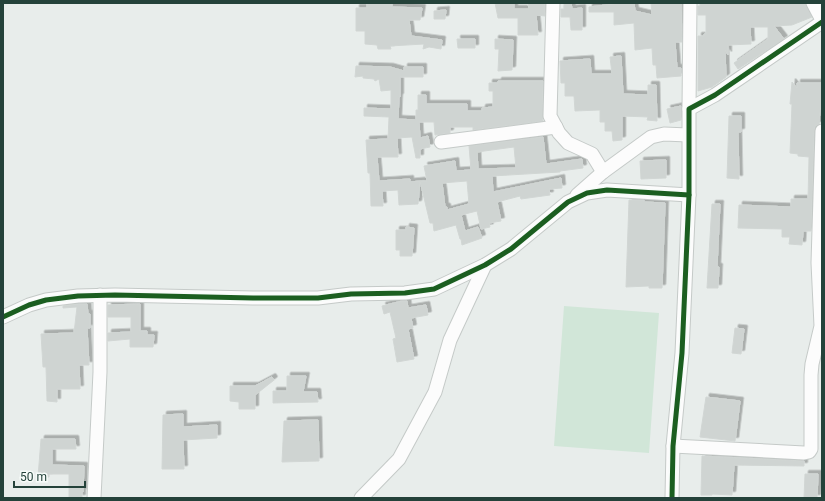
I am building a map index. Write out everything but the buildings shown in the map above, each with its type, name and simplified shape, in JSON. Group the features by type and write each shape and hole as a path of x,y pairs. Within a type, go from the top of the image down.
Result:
{"street":[{"path":"553,3 550,116 559,133 568,143 592,154 603,172"},
{"path":"672,498 673,446 682,353 689,195 688,135 690,3"},
{"path":"689,109 715,95 822,21 813,3"},
{"path":"441,142 556,127"},
{"path":"673,446 804,453 809,452 812,449 811,375 812,364 821,326 818,263 822,131"},
{"path":"3,317 29,305 46,300 100,295 318,298 351,294 405,293 434,289 511,250 603,172 651,137 664,134 688,135"},
{"path":"568,202 587,193 607,190 689,195"},
{"path":"360,498 398,459 435,392 450,340 485,264"},
{"path":"94,498 100,372 100,295"}],"green space":[{"path":"564,306 659,313 649,453 554,446"}],"cycle path":[{"path":"672,498 673,446 682,353 689,195 689,109 715,95 822,22"},
{"path":"3,317 29,305 46,300 78,296 115,295 318,298 351,294 405,293 434,289 485,265 511,249 568,202 587,193 607,190 689,195"}]}
